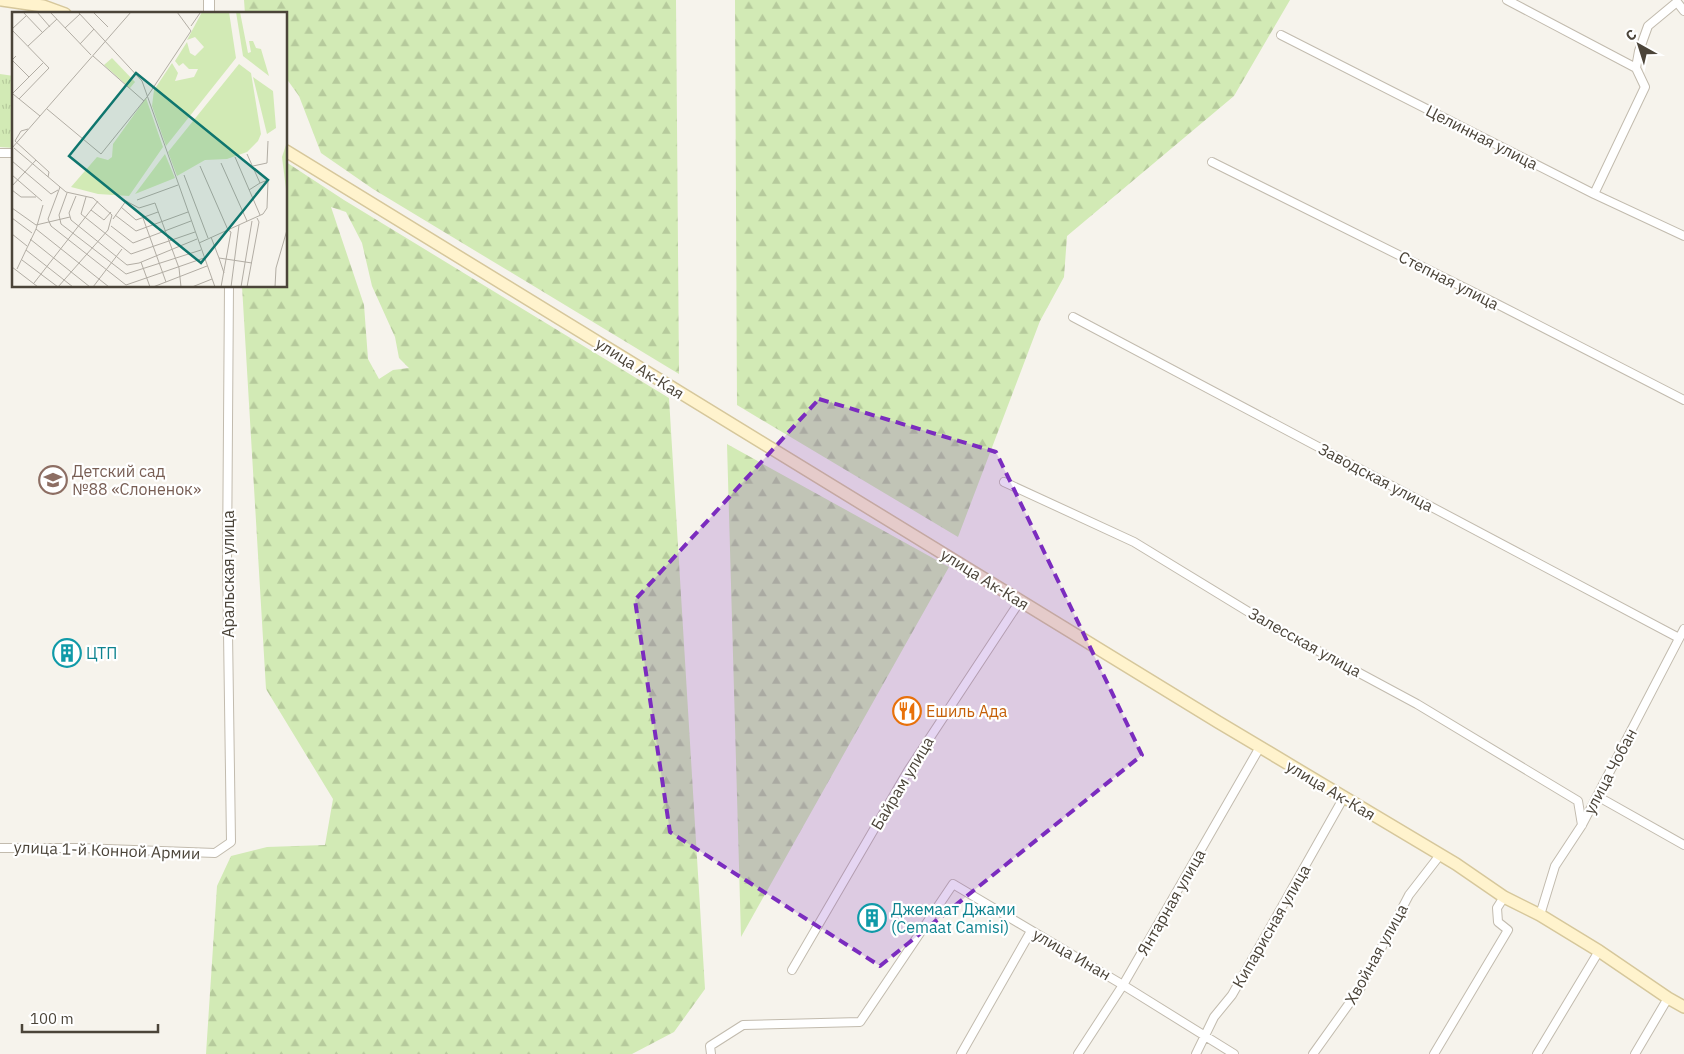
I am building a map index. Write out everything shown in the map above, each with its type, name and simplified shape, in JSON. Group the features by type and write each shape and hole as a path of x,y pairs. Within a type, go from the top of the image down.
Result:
{"main road":[{"path":"2,0 43,6 60,12"},
{"name":"улица Ак-Кая","path":"288,152 1020,601 1440,855 1504,897 1540,915 1684,1007"}],"street":[{"path":"1507,0 1636,68"},
{"path":"1594,194 1645,87 1636,68 1639,51 1648,26 1677,2 1684,11"},
{"name":"Целинная улица","path":"1281,35 1594,194 1684,236"},
{"name":"Степная улица","path":"1212,162 1499,305 1684,400"},
{"name":"Аральская улица","path":"215,854 230,842 227,562 230,288"},
{"name":"Заводская улица","path":"1073,316 1679,638"},
{"name":"Залесская улица","path":"1004,482 1134,542 1270,625 1417,704 1516,762 1578,801 1582,825"},
{"name":"Байрам улица","path":"792,970 908,771 1020,601"},
{"name":"улица Чобан","path":"1540,915 1555,866 1582,825 1684,629"},
{"name":"Янтарная улица","path":"1078,1054 1123,985 1260,747"},
{"path":"1597,796 1684,845"},
{"name":"Кипарисная улица","path":"1196,1054 1214,1016 1232,995 1344,797"},
{"name":"улица 1-й Конной Армии","path":"0,848 80,848 215,854"},
{"name":"Хвойная улица","path":"1313,1054 1361,987 1409,896 1440,855"},
{"name":"улица Инан","path":"711,1050 743,1025 860,1022 953,884 1123,985 1234,1054"},
{"path":"1434,1054 1508,930 1498,922 1497,908 1504,897"},
{"path":"961,1054 1032,931"},
{"path":"1537,1054 1598,951"},
{"path":"1635,1054 1668,998"}],"highlighted area":[{"path":"819,399 996,452 1142,755 880,966 670,832 635,600"}],"green space":[{"path":"244,0 676,0 679,374 373,189 321,153 299,96 288,81 288,12 245,12"},
{"path":"735,0 1290,0 1234,96 1067,236 1064,277 1040,321 958,537 737,405"},
{"path":"0,74 12,76 12,148 0,147"},
{"path":"288,163 344,200 669,398 705,989 674,1032 632,1054 206,1054 217,886 231,856 267,847 325,845 333,799 266,689 242,288 288,288","holes":["331,207 346,212 362,243 372,286 395,337 399,358 409,368 393,370 379,379 368,359 364,305"]},
{"path":"727,444 949,567 741,937"}],"place":[{"name":"Детский сад №88 «Слоненок»","path":"53,480"},
{"name":"ЦТП","path":"67,653"},
{"name":"Ешиль Ада","path":"907,711"},
{"name":"Джемаат Джами (Cemaat Camisi)","path":"872,918"}]}
